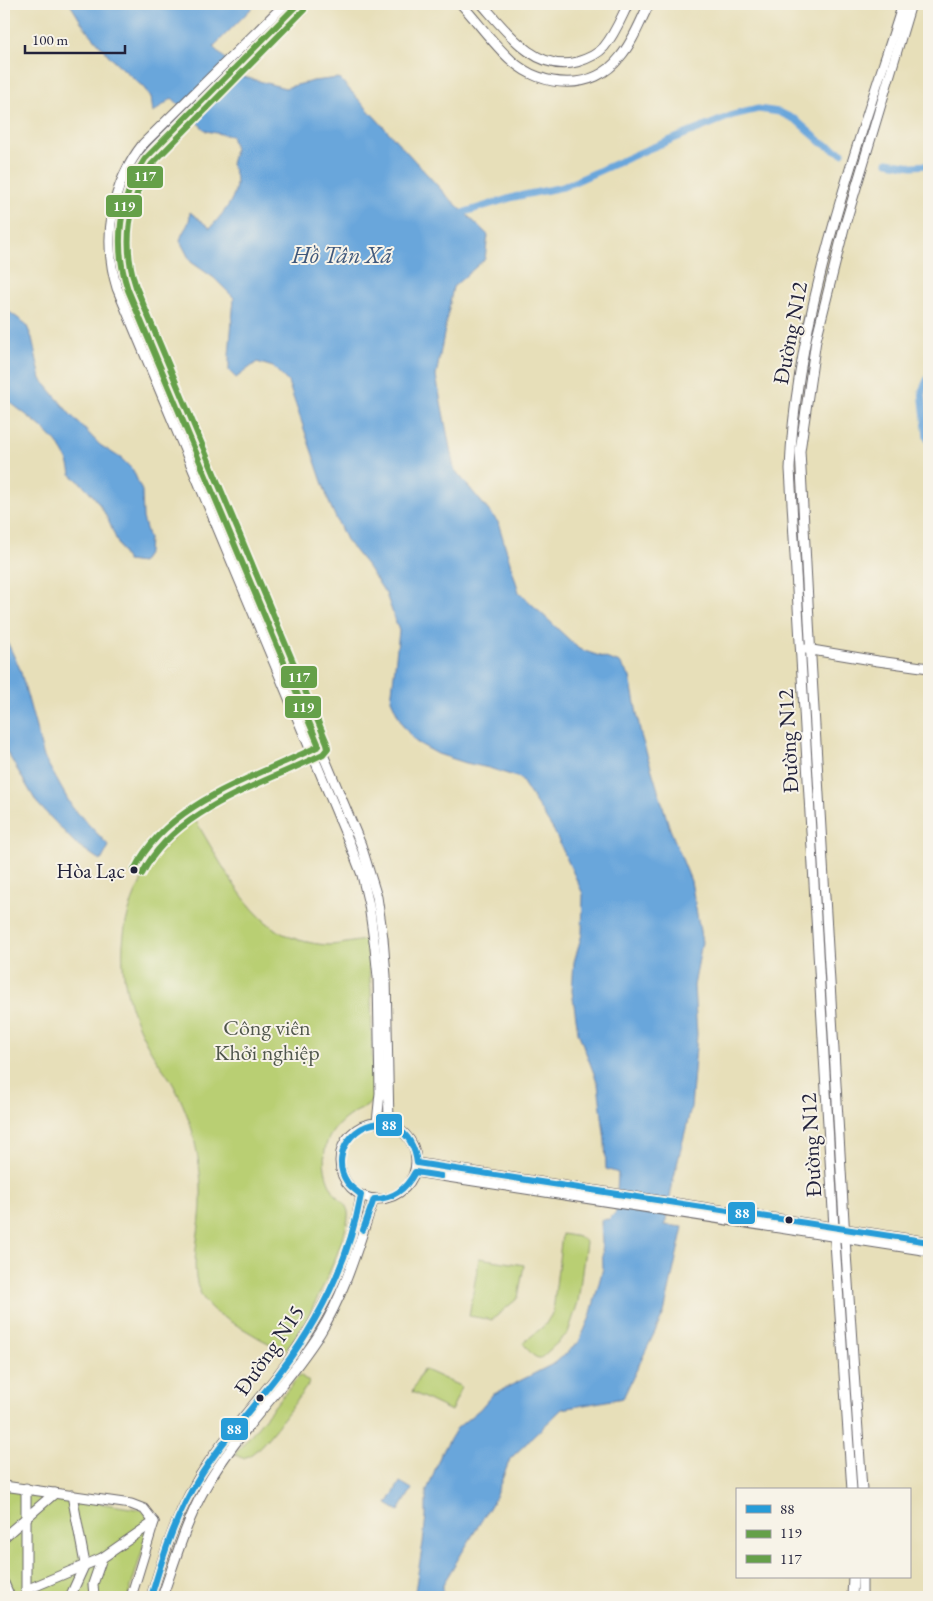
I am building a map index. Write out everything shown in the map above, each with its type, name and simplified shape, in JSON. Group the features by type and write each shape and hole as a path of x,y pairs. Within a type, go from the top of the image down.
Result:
{"street":[{"path":"285,4 143,144 125,171 112,214 110,230 111,266 117,288 341,809 362,876 369,905 378,977 380,1093 377,1123"},
{"path":"298,4 148,153 134,175 124,206 119,246 121,264 128,290 315,748"},
{"path":"461,4 511,60 523,70 544,80 572,83 596,77 616,63 629,44 649,4"},
{"path":"482,4 522,46 539,58 558,64 579,61 599,52 612,36 628,4"},
{"name":"Đường N12","path":"806,649 790,469 795,404 820,277 845,186 903,4"},
{"name":"Đường N12","path":"852,1488 840,1233 806,649 800,452 816,340 844,228 912,4"},
{"path":"125,171 134,175"},
{"path":"806,649 929,668"},
{"path":"341,809 361,845 377,897 383,938 386,985 389,1124"},
{"path":"389,1124 400,1129 409,1138 414,1148 416,1168 410,1183 401,1192 391,1197 374,1199 353,1190 345,1180 340,1168 341,1154 345,1142 354,1132 365,1125 389,1124"},
{"path":"416,1168 612,1198 675,1212 840,1233 929,1242"},
{"name":"Đường N15","path":"151,1597 166,1547 189,1494 209,1461 288,1361 315,1321 342,1263 358,1212 361,1195"},
{"path":"612,1198 677,1202 929,1251"},
{"name":"Đường N15","path":"162,1597 184,1536 205,1488 233,1446 296,1370 335,1306 350,1270 374,1199"},
{"name":"Đường N12","path":"840,1233 862,1488"},
{"path":"4,1486 139,1506 150,1515 154,1522 131,1597"},
{"path":"26,1488 26,1593 102,1558 154,1522"},
{"path":"4,1537 55,1493"},
{"path":"70,1597 85,1564 72,1495"},
{"path":"94,1597 93,1584 102,1558"},
{"path":"852,1597 853,1578"},
{"path":"862,1578 862,1597"},
{"path":"4,1583 10,1597"}],"green space":[{"name":"Công viên Khởi nghiệp","path":"194,818 238,890 259,916 271,926 283,934 306,942 333,945 366,940 371,990 373,1099 341,1123 331,1134 327,1142 324,1156 325,1170 333,1190 348,1212 347,1223 334,1261 314,1305 286,1349 269,1343 225,1319 210,1307 202,1296 197,1284 195,1270 201,1183 192,1130 177,1091 147,1044 133,1012 125,981 123,951 126,922 135,893 150,867 169,841"},
{"path":"562,1234 580,1237 586,1242 578,1302 568,1333 541,1358 538,1358 523,1343 545,1325 553,1312"},
{"path":"479,1258 524,1265 518,1298 492,1320 469,1316"},
{"path":"423,1369 462,1387 451,1411 412,1392"},
{"path":"300,1375 309,1382 288,1413 253,1453 243,1458 235,1454"},
{"path":"4,1488 143,1510 151,1522 128,1597 4,1597"}],"water":[{"name":"Hồ Tân Xã","path":"70,4 256,4 213,47 244,77 285,88 313,81 339,78 446,195 488,235 485,259 453,287 436,376 454,469 498,522 519,592 579,649 620,663 630,677 641,735 670,829 691,881 702,942 694,986 697,1034 691,1108 673,1181 665,1225 683,1227 664,1313 623,1398 562,1409 510,1459 494,1500 443,1584 443,1597 414,1597 423,1543 426,1493 441,1454 457,1428 480,1409 492,1395 555,1363 579,1342 590,1317 603,1268 601,1220 609,1219 616,1212 618,1173 606,1169 605,1141 598,1084 578,1032 572,991 574,962 582,934 583,894 554,831 520,778 438,754 416,742 403,726 391,700 399,631 386,594 368,567 346,540 330,505 288,382 273,367 257,362 236,378 229,371 234,298 214,278 191,262 180,241 188,225 190,212 210,228 228,206 232,198 236,182 231,164 235,149 231,136 206,131 172,98 153,113 151,97 143,87 110,57 83,25"},
{"path":"4,308 26,324 32,338 41,379 70,414 100,445 122,459 133,470 142,491 143,518 149,539 148,553 141,563 127,561 101,507 88,489 71,475 63,452 55,441 6,399 4,395"},
{"path":"4,635 20,669 44,757 72,807 109,846 101,861 75,843 37,803 4,747"},
{"path":"400,1482 412,1489 399,1511 387,1504"}],"waterway":[{"path":"465,212 514,197 563,187 646,150 733,115 758,109 779,112 796,120 822,143 842,153"},
{"path":"888,162 912,166 929,165"},
{"path":"929,376 922,391 929,442"}],"transit line":[{"name":"119","path":"134,870 149,846 168,826 191,809 241,781 319,746 128,290 123,273 120,239 124,206 136,174 145,159 298,4"},
{"name":"117","path":"142,874 157,851 176,832 198,815 248,788 323,754 328,748 136,287 129,255 130,224 133,208 137,193 152,164 304,10"},
{"name":"88","path":"151,1597 171,1536 191,1492 218,1450 270,1385 308,1331 341,1266 356,1219 361,1195 347,1182 342,1170 341,1158 345,1146 352,1136 361,1129 372,1124 385,1124 397,1128 411,1143 417,1163 929,1242"},
{"name":"88","path":"363,1230 374,1199 381,1199 399,1192 415,1172 441,1176"}],"place":[{"name":"Hòa Lạc","path":"134,870"}]}
